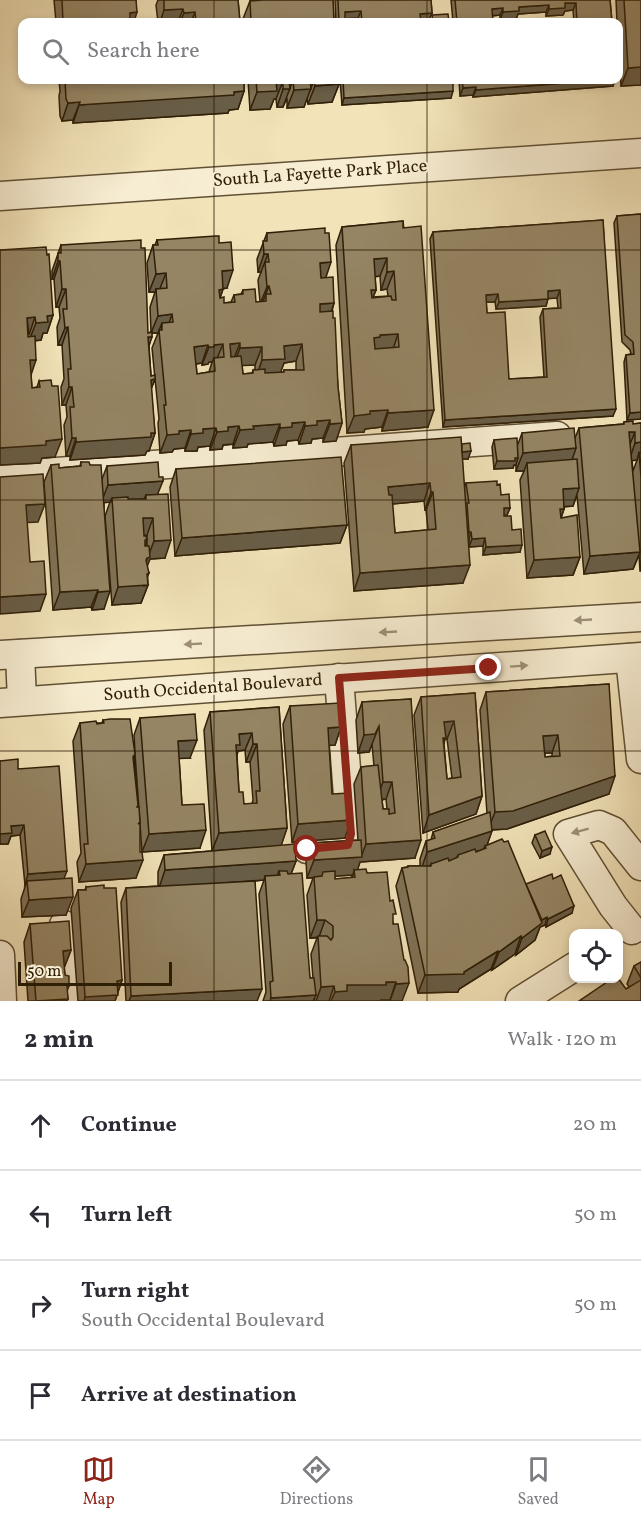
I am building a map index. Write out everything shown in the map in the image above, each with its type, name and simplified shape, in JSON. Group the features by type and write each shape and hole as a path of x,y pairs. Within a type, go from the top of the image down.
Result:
{"street":[{"name":"South La Fayette Park Place","path":"0,196 641,153"},
{"path":"0,476 582,434"},
{"path":"11,702 10,655 641,617"},
{"path":"483,626 489,668"},
{"path":"437,629 441,671"},
{"path":"279,639 280,683"},
{"path":"227,642 228,687"},
{"path":"65,651 67,698"},
{"path":"635,657 641,759"},
{"name":"South Occidental Boulevard","path":"11,702 635,657"},
{"path":"307,849 348,845 351,834 339,678"},
{"path":"630,931 568,834 599,825 613,831 641,866"},
{"path":"64,925 68,1001"},
{"path":"0,955 2,1001"},
{"path":"520,1001 569,970"}],"building":[{"path":"62,0 136,0 137,12 130,13 130,18 63,18"},
{"path":"164,0 238,0 240,18 196,18 195,12 184,13 183,9 164,10"},
{"path":"333,0 334,18 251,18 250,1"},
{"path":"338,0 431,0 432,13 420,14 420,18 362,18 361,11 345,12 345,18 339,18"},
{"path":"455,0 610,0 612,18 577,18 576,3 565,3 565,8 549,9 549,5 519,7 519,11 503,12 503,8 492,9 493,18 457,18"},
{"path":"624,0 641,0 641,67 628,68"},
{"path":"448,14 448,18 432,18 432,15"},
{"path":"65,84 244,84 244,91 234,92 234,95 79,105 80,102 68,103"},
{"path":"256,84 276,84 277,91 257,92"},
{"path":"283,84 289,84 290,89 283,89"},
{"path":"293,84 310,84 311,89 294,90"},
{"path":"315,84 339,84 315,86"},
{"path":"343,84 453,84 453,91 344,98"},
{"path":"462,84 552,84 476,90 476,87 463,88"},
{"path":"641,214 641,412 630,413 626,355 634,354 633,342 625,335 617,216"},
{"path":"603,220 616,409 445,420 433,232","holes":["560,290 561,308 543,309 547,377 509,379 505,312 487,313 486,295 498,294 499,302 548,299 548,291"]},
{"path":"403,221 403,228 421,226 434,410 388,413 388,410 370,411 370,414 354,416 342,227","holes":["387,258 387,272 394,271 396,300 392,300 391,296 372,298 371,290 376,290 374,259","398,334 399,347 375,349 374,338 380,335"]},
{"path":"325,228 325,233 329,233 331,262 320,263 321,278 333,277 334,303 320,304 320,312 333,311 333,318 335,318 342,423 330,424 330,420 317,421 317,425 305,426 305,422 292,423 292,427 280,428 280,424 253,426 254,429 240,430 239,426 228,427 228,431 217,432 216,428 203,429 203,433 191,434 191,430 167,435 159,330 162,330 162,323 173,322 172,314 158,316 156,289 167,288 166,273 156,274 153,245 158,245 157,240 219,236 219,243 231,242 233,270 222,271 223,289 219,290 220,298 224,297 224,303 235,302 234,295 243,294 243,290 255,289 256,302 266,301 266,294 271,294 269,286 267,287 265,262 269,262 268,254 264,254 263,241 267,241 267,233","holes":["240,343 240,348 262,347 262,360 285,359 284,346 302,344 304,370 265,373 265,369 243,374 241,356 231,357 230,344","223,344 224,357 214,358 215,371 197,374 194,347 208,345 214,347 214,345"]},
{"path":"141,240 141,248 145,248 148,333 152,332 152,337 148,337 151,376 155,375 155,379 151,380 155,433 151,433 151,437 76,442 76,438 72,438 70,407 74,407 72,387 69,387 68,369 71,369 68,327 65,328 63,309 67,309 66,289 62,289 58,253 61,253 61,245"},
{"path":"46,247 47,255 49,254 53,315 47,316 48,322 36,323 35,317 27,318 28,337 35,336 36,360 30,360 32,388 40,387 39,381 51,380 52,386 58,386 62,439 46,441 46,445 0,448 0,250"},
{"path":"633,421 633,424 641,423 641,442 635,443 635,432 629,432 640,552 590,556 579,428 624,424 624,422"},
{"path":"574,428 576,448 523,453 522,433"},
{"path":"461,437 470,565 360,573 351,445","holes":["430,483 431,492 433,492 436,529 395,533 392,495 389,495 388,487"]},
{"path":"517,438 518,458 515,458 515,461 497,461 494,440"},
{"path":"470,443 471,451 462,452 462,444"},
{"path":"639,453 641,453 641,477"},
{"path":"341,457 347,525 182,538 176,469"},
{"path":"577,459 579,488 563,489 564,509 560,509 561,518 577,515 580,557 534,560 527,463"},
{"path":"81,462 101,465 110,591 60,592 51,465 59,464 59,468 81,466"},
{"path":"158,462 159,477 163,477 163,481 108,485 107,466"},
{"path":"43,474 45,504 26,505 30,562 44,561 46,594 0,597 0,477"},
{"path":"497,481 497,485 500,484 501,495 509,494 510,508 504,508 504,516 511,516 512,530 521,529 522,545 486,547 485,538 472,539 471,532 469,532 466,483"},
{"path":"168,494 171,540 154,541 153,518 143,518 144,536 147,540 145,540 145,546 149,546 150,557 146,560 149,573 147,574 148,585 118,587 112,498 146,499 146,495"},
{"path":"609,684 615,776 513,811 495,812 486,692","holes":["558,735 560,756 545,757 543,736"]},
{"path":"475,693 482,796 429,815 421,697","holes":["454,721 461,777 447,779 443,738 446,738 444,722"]},
{"path":"411,699 421,840 366,844 361,767 378,765 383,809 389,809 389,814 395,813 392,782 383,782 379,726 375,734 364,735 362,702"},
{"path":"340,703 341,727 328,728 332,794 349,793 351,820 298,824 290,706"},
{"path":"279,707 287,828 219,833 210,712","holes":["252,733 253,744 257,744 260,791 256,791 257,803 244,804 243,792 239,792 236,745 240,745 239,734"]},
{"path":"195,714 197,740 178,741 182,805 204,804 206,830 149,834 140,718"},
{"path":"110,719 130,719 135,754 133,757 137,807 139,807 140,852 142,852 143,860 86,864 84,844 88,844 80,723 96,721 97,724"},
{"path":"18,759 18,769 59,766 67,871 28,874 24,825 11,826 12,833 0,834 0,761"},
{"path":"490,812 492,831 427,852 426,841 435,838 433,832"},
{"path":"545,831 552,847 542,851 535,835"},
{"path":"502,839 504,842 508,841 542,923 464,974 425,975 402,868 431,866 431,864 448,858 449,861 475,849 476,852 486,848 485,846"},
{"path":"361,840 362,857 314,860 313,843"},
{"path":"295,844 296,861 165,870 164,855"},
{"path":"366,869 367,873 387,872 390,901 393,900 396,914 393,914 393,924 398,924 404,960 408,967 409,983 347,985 347,991 335,992 334,986 321,987 318,936 327,936 331,940 333,926 325,920 317,920 314,877 322,876 323,872 335,871 335,879 355,877 354,870"},
{"path":"279,871 287,871 288,874 302,873 310,978 314,978 316,995 271,998 270,982 273,981 265,876 280,875"},
{"path":"552,874 553,879 561,875 574,906 542,920 526,884"},
{"path":"72,878 73,897 29,900 27,881"},
{"path":"255,881 262,989 131,996 126,888"},
{"path":"104,885 104,888 116,888 122,980 117,981 118,995 85,997 78,890"},
{"path":"69,921 71,950 63,951 65,975 69,976 68,999 36,1001 30,924"},
{"path":"641,962 641,978 634,966"},
{"path":"641,980 641,1001 579,1001 606,983 622,983 626,989"}],"route":[{"path":"307,849 348,845 351,834 339,678 489,668"}]}
